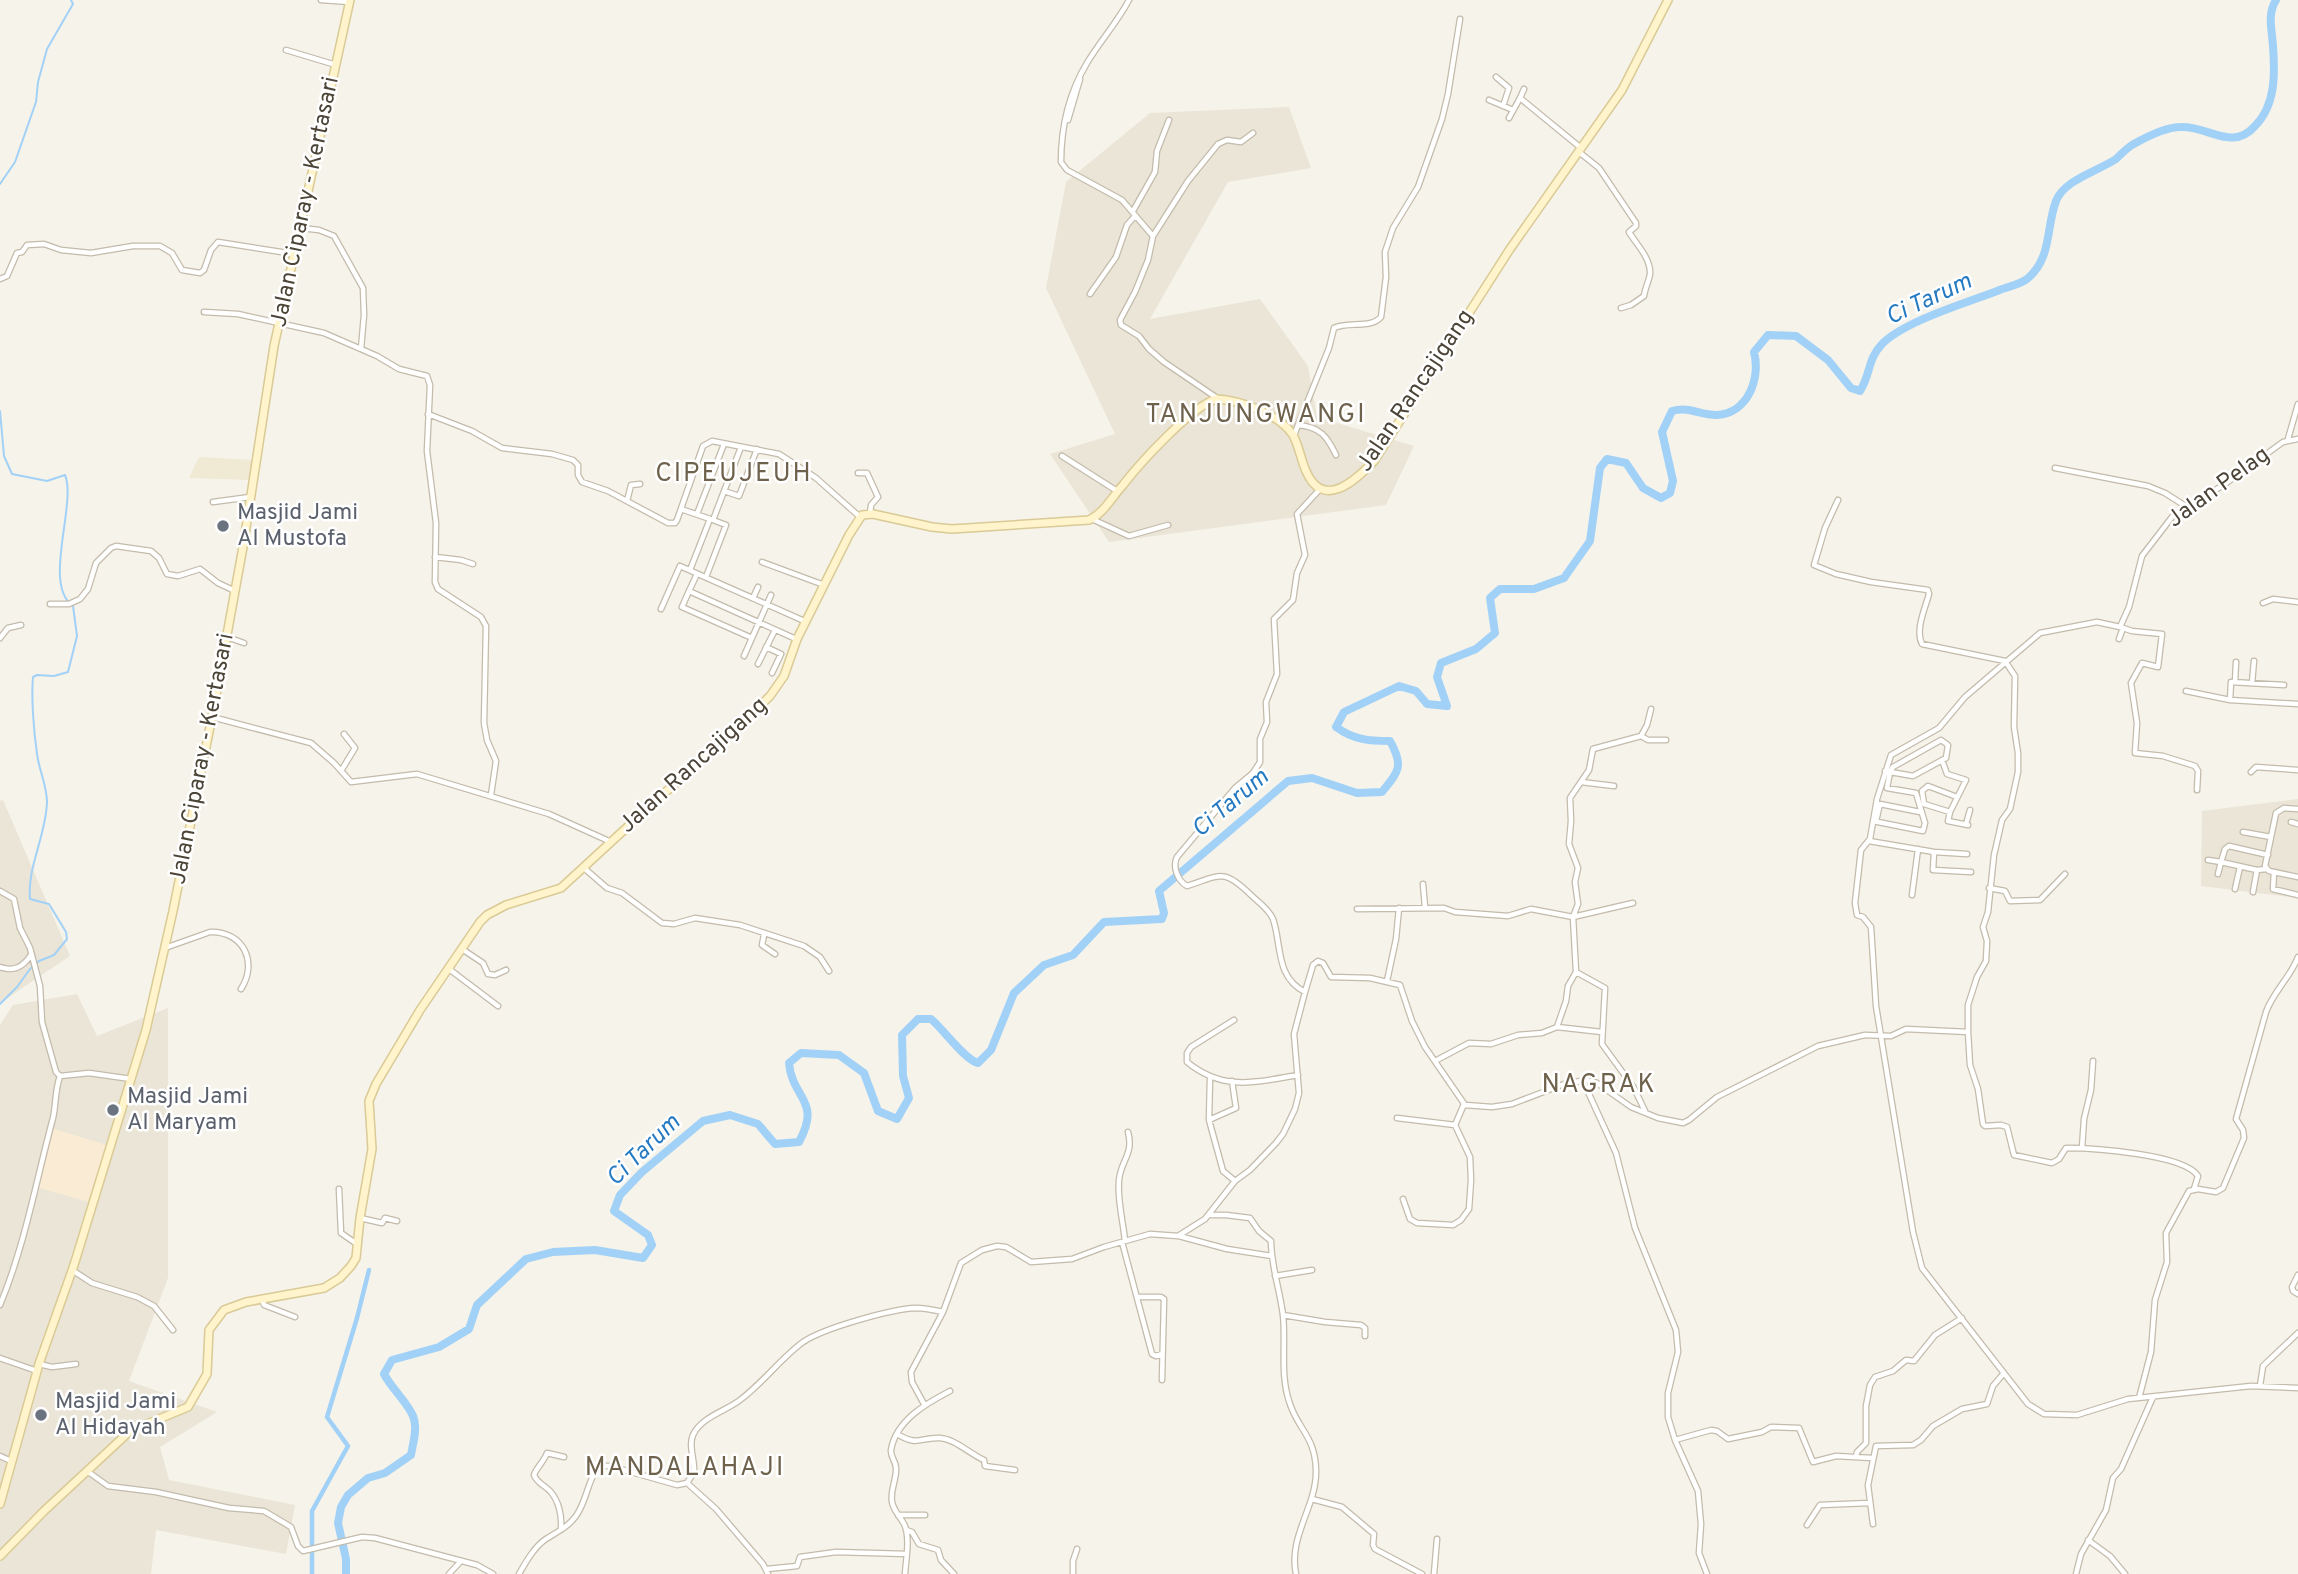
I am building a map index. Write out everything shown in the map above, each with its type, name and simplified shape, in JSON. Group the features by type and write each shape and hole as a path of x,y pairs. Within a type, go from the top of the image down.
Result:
{"main road":[{"name":"Jalan Rancajigang","path":"1321,488 1335,489 1352,484 1374,461 1510,250 1622,90 1668,0"},
{"name":"Jalan Ciparay - Kertasari","path":"0,1504 38,1368 72,1270 146,1030 212,717 279,325 350,1"},
{"path":"860,517 870,514 952,529 1092,519 1185,420 1210,401 1219,399 1265,412 1280,421 1293,436 1310,480 1321,488"},
{"name":"Jalan Rancajigang","path":"0,1556 130,1432 188,1407 206,1374 208,1337 212,1323 227,1308 329,1286 354,1262 372,1149 369,1101 419,1010 486,915 506,905 561,888 720,745 770,696 784,676 797,639 860,517"}],"street":[{"path":"321,0 350,1"},
{"path":"1129,0 1081,75 1069,100 1061,159 1063,167 1117,196 1153,236"},
{"path":"1293,436 1329,348 1334,328 1346,324 1373,323 1381,317 1386,277 1385,252 1393,228 1418,187 1442,119 1460,19"},
{"path":"286,50 337,65"},
{"path":"1496,78 1509,88 1503,106"},
{"path":"1509,118 1524,89"},
{"path":"1520,98 1599,168 1636,223 1629,232 1649,267 1650,275 1644,286 1644,295 1631,305 1620,308"},
{"path":"1489,100 1513,110"},
{"path":"1090,294 1116,257 1127,225 1155,172 1157,151 1169,120"},
{"path":"1219,399 1164,362 1139,336 1120,324 1148,260 1153,236 1188,181 1218,144 1227,140 1241,142 1253,133"},
{"path":"300,228 319,230 334,236 363,288 361,349"},
{"path":"0,279 7,276 17,253 23,251 26,246 39,244 61,250 91,253 133,246 160,246 172,253 182,270 200,273 218,242 294,254"},
{"path":"204,312 238,314 324,333 399,369 427,376 430,385 427,451 436,523 435,582 438,589 481,618 486,626 484,723 487,740 496,761 491,795"},
{"path":"2288,439 2298,404"},
{"path":"428,414 472,431 502,448 552,454 573,460 578,465 578,475 582,482 672,524 677,520 703,446 712,441 783,456 816,478 860,517"},
{"path":"1298,425 1322,432 1336,455"},
{"name":"Jalan Pelag","path":"2119,639 2142,556 2172,517 2240,474 2288,439 2298,439"},
{"path":"697,514 724,444"},
{"path":"690,570 741,447"},
{"path":"724,491 739,496 757,449"},
{"path":"1062,456 1117,491"},
{"path":"2055,468 2148,485 2187,507"},
{"path":"858,473 867,473 878,497 871,505 870,514"},
{"path":"626,501 631,485 640,484"},
{"path":"1305,992 1292,983 1283,968 1270,914 1236,880 1222,876 1210,877 1187,886 1175,869 1175,860 1260,762 1260,739 1267,722 1266,702 1277,676 1274,619 1293,600 1297,573 1305,555 1297,514 1321,488"},
{"path":"213,502 251,497"},
{"path":"1838,500 1825,528 1814,565 1836,574 1871,582 1928,590 1920,632 1923,644 2005,660 2015,676 2014,727 2018,772 2010,809 2001,823 1989,888 1988,912 1983,930 1987,942 1986,961 1977,977 1968,1005 1970,1065 1978,1089 1984,1125 2007,1127 2013,1154 2019,1158 2054,1163 2066,1148 2130,1152 2177,1164 2198,1174 2193,1189"},
{"path":"681,509 726,525 706,577"},
{"path":"1092,519 1129,536 1168,525"},
{"path":"50,604 71,603 80,599 88,589 96,563 111,548 117,546 150,551 159,558 167,575 178,576 200,569 218,583 235,591"},
{"path":"435,556 473,564"},
{"path":"762,562 825,585"},
{"path":"662,609 680,566 802,620"},
{"path":"697,574 680,610 752,638"},
{"path":"752,598 758,586"},
{"path":"689,591 797,639"},
{"path":"744,656 771,595"},
{"path":"2263,603 2273,599 2298,602"},
{"path":"783,612 787,603"},
{"path":"1875,821 1891,755 1939,728 1965,697 2005,660 2044,631 2097,622 2162,635 2158,667 2142,663 2131,683 2137,723 2135,752 2163,756 2195,766 2198,771 2197,790"},
{"path":"0,638 8,628 21,625"},
{"path":"758,664 775,629"},
{"path":"227,637 244,643"},
{"path":"766,647 780,654 772,673"},
{"path":"2252,683 2253,661"},
{"path":"2235,682 2236,662"},
{"path":"2230,700 2231,682 2284,685"},
{"path":"2186,691 2230,700 2298,704"},
{"path":"1557,1027 1568,986 1576,972 1573,917 1578,904 1575,882 1577,868 1569,844 1570,798 1589,770 1594,748 1641,736 1651,709"},
{"path":"212,717 311,743 351,782 417,774 549,814 611,842"},
{"path":"341,771 355,748 344,734"},
{"path":"1641,736 1647,740 1665,740"},
{"path":"1941,740 1948,745 1946,758 1913,776 1887,771 1941,740"},
{"path":"1942,760 1947,774 1966,780 1948,821 1967,824 1970,810"},
{"path":"2251,772 2256,767 2298,770"},
{"path":"1875,821 1923,831 1925,823 1916,793 1887,788 1887,771"},
{"path":"1581,782 1614,786"},
{"path":"1950,813 1924,803 1922,791 1928,786 1957,797"},
{"path":"1920,812 1880,804 1869,841 1861,850 1855,903 1857,915 1863,916 1871,927 1874,994 1920,1264 1943,1297 2034,1409 2054,1416 2077,1415 2128,1399 2154,1396 2260,1386 2298,1388"},
{"path":"2266,869 2277,811 2284,808 2298,809"},
{"path":"2291,822 2298,824"},
{"path":"2243,832 2271,837"},
{"path":"1869,841 1934,852 1967,854"},
{"path":"2218,874 2227,846 2268,855"},
{"path":"1912,895 1918,849"},
{"path":"1934,852 1933,870 1970,872"},
{"path":"2208,860 2298,877"},
{"path":"2235,889 2240,867"},
{"path":"584,868 607,888 622,893 659,921 677,923 695,918 740,925 810,949 824,961 829,971"},
{"path":"2253,892 2257,870"},
{"path":"2274,872 2273,889 2298,895"},
{"path":"1989,888 2005,891 2010,901 2040,900 2065,874"},
{"path":"1423,884 1425,907"},
{"path":"0,891 14,899 20,928 40,986 42,1022 56,1072 60,1076"},
{"path":"1357,909 1425,907 1508,916 1531,909 1573,917 1633,903"},
{"path":"1387,981 1399,908"},
{"path":"165,948 211,932 227,935 242,945 248,959 249,974 241,989"},
{"path":"764,935 762,946 775,954"},
{"path":"462,949 483,963 488,974 495,975 506,970"},
{"path":"0,967 9,970 18,967 31,955"},
{"path":"2139,1398 2151,1352 2155,1300 2167,1262 2165,1233 2188,1192 2193,1189 2218,1192 2228,1177 2244,1138 2243,1130 2236,1119 2266,1012 2272,999 2290,976 2298,957"},
{"path":"1178,1236 1209,1216 1235,1181 1250,1170 1283,1134 1299,1098 1294,1034 1316,961 1321,962 1328,974 1335,978 1387,981 1401,986 1414,1026 1464,1104 1492,1107 1512,1104 1564,1084 1583,1081 1597,1083 1631,1107 1663,1120 1686,1122 1717,1097 1818,1046 1865,1035 1894,1035 1906,1029 1968,1032"},
{"path":"449,969 498,1006"},
{"path":"1576,972 1605,988 1602,1031 1604,1046 1634,1088 1645,1111"},
{"path":"1234,1020 1188,1051 1186,1062 1210,1078 1252,1084 1298,1075"},
{"path":"1435,1061 1468,1043 1491,1044 1518,1035 1548,1032 1557,1027 1602,1031"},
{"path":"2082,1148 2093,1061"},
{"path":"60,1076 89,1073 131,1079"},
{"path":"0,1305 31,1209 60,1076"},
{"path":"1210,1078 1209,1120 1223,1171 1235,1181"},
{"path":"1209,1120 1236,1108 1232,1081"},
{"path":"1583,1081 1614,1148 1635,1228 1676,1330 1678,1352 1668,1417 1675,1440 1698,1491 1701,1524 1699,1553 1707,1574"},
{"path":"1403,1199 1410,1219 1417,1223 1448,1226 1457,1223 1466,1215 1470,1205 1470,1161 1455,1125 1464,1104"},
{"path":"1397,1118 1455,1125"},
{"path":"1128,1132 1132,1145 1120,1170 1118,1193 1123,1241 1152,1354 1163,1354"},
{"path":"340,1189 341,1233 358,1245"},
{"path":"1209,1216 1226,1214 1250,1218 1259,1231 1271,1241 1283,1315 1285,1378 1289,1401 1314,1451 1316,1481 1312,1499 1299,1530 1294,1566 1296,1574"},
{"path":"360,1218 382,1223 385,1218 397,1221"},
{"path":"923,1405 911,1379 911,1372 943,1312 961,1263 982,1250 1006,1247 1028,1261 1035,1262 1075,1259 1123,1241 1153,1234 1178,1236 1227,1249 1272,1256"},
{"path":"72,1270 92,1283 136,1297 154,1306 173,1330"},
{"path":"1275,1276 1312,1270"},
{"path":"2298,1275 2292,1287 2298,1294"},
{"path":"1138,1297 1164,1299 1161,1380"},
{"path":"262,1299 264,1305 269,1308 295,1317"},
{"path":"519,1574 542,1542 561,1530 580,1509 598,1466 610,1466 677,1485 687,1483 694,1472 691,1445 695,1431 705,1421 743,1399 805,1341 854,1322 905,1310 920,1308 943,1312"},
{"path":"1283,1315 1361,1325 1365,1328 1365,1336"},
{"path":"1856,1457 1857,1452 1866,1444 1866,1406 1872,1381 1879,1375 1893,1371 1906,1360 1914,1360 1935,1335 1962,1318"},
{"path":"2260,1386 2263,1366 2298,1334"},
{"path":"0,1358 38,1368 76,1364"},
{"path":"1873,1524 1868,1485 1876,1446 1913,1445 1922,1440 1933,1426 1962,1409 1988,1404 1993,1386 2004,1373"},
{"path":"905,1574 906,1530 897,1515 892,1497 897,1470 891,1450 897,1434 923,1405 950,1391"},
{"path":"2076,1574 2088,1540 2106,1510 2113,1478 2120,1469 2154,1396"},
{"path":"1675,1440 1711,1430 1717,1431 1728,1440 1762,1432 1771,1427 1799,1429 1813,1462 1836,1456 1872,1458"},
{"path":"897,1434 912,1441 942,1438 984,1461 985,1466 1015,1470"},
{"path":"561,1530 561,1513 557,1503 534,1475 547,1453 564,1457"},
{"path":"0,1456 12,1461"},
{"path":"88,1471 108,1486 156,1492 229,1508 264,1511 291,1527 298,1546 303,1551 368,1537 477,1565 493,1574"},
{"path":"687,1483 716,1509 768,1572 797,1566 800,1557 836,1552 907,1554"},
{"path":"1312,1499 1343,1508 1374,1534 1375,1549 1422,1574"},
{"path":"1808,1525 1820,1505 1869,1503"},
{"path":"897,1515 925,1515"},
{"path":"906,1530 912,1532 919,1544 938,1550 941,1560 954,1574"},
{"path":"1434,1574 1437,1539"},
{"path":"2088,1540 2110,1556 2125,1574"},
{"path":"1073,1574 1077,1549"},
{"path":"449,1574 460,1562"}],"shaded area":[{"path":"1289,107 1311,168 1228,182 1150,319 1260,299 1308,366 1317,417 1414,446 1386,505 1109,542 1050,454 1115,434 1046,288 1066,182 1150,113"},
{"path":"199,457 253,460 250,480 189,478"},
{"path":"2298,799 2298,898 2201,886 2202,811"},
{"path":"3,800 70,956 0,1003 0,801"},
{"path":"77,994 97,1036 168,1008 168,1278 129,1381 217,1412 160,1447 169,1480 295,1505 286,1554 156,1530 151,1574 0,1574 0,1025 13,1005"},
{"path":"51,1128 107,1145 89,1202 36,1187"}],"waterway":[{"path":"0,184 15,162 36,102 38,82 47,49 73,4 71,0"},
{"name":"Ci Tarum","path":"346,1574 346,1559 338,1523 341,1507 348,1495 368,1478 385,1473 411,1455 415,1430 413,1416 384,1374 392,1360 439,1347 469,1329 477,1305 526,1259 553,1252 595,1250 643,1258 652,1245 648,1235 614,1211 620,1195 642,1172 703,1121 730,1115 758,1124 775,1144 799,1142 808,1117 807,1108 795,1085 789,1063 801,1053 839,1055 864,1073 878,1111 897,1119 909,1098 903,1076 902,1035 918,1019 931,1019 961,1051 978,1063 991,1050 1014,993 1044,965 1073,955 1104,922 1162,919 1164,913 1159,891 1288,781 1312,778 1357,793 1382,792 1398,768 1397,757 1390,741 1362,739 1336,727 1344,712 1399,686 1416,691 1427,704 1447,706 1437,677 1441,663 1476,649 1495,633 1490,598 1500,589 1534,589 1564,578 1590,541 1600,468 1607,459 1626,463 1643,488 1661,498 1670,493 1673,481 1662,432 1672,411 1716,415 1736,408 1750,393 1756,373 1754,352 1768,335 1796,336 1828,360 1851,388 1860,391 1877,350 1892,336 1937,313 2027,279 2041,262 2056,201 2066,187 2116,159 2137,142 2169,129 2191,128 2229,137 2246,133 2262,118 2273,88 2271,17 2276,0"},
{"path":"0,411 4,456 12,474 47,481 65,475 68,488 60,581 64,596 73,606 77,636 68,672 54,676 37,675 33,677 32,685 36,746 47,802 31,875 30,899 49,904 66,932 67,939 54,955 39,961 30,969 0,1004"},
{"path":"312,1574 312,1511 348,1446 327,1417 369,1270"}],"place":[{"name":"Masjid Jami Al Mustofa","path":"223,526"},
{"name":"Masjid Jami Al Maryam","path":"113,1110"},
{"name":"Masjid Jami Al Hidayah","path":"41,1415"}],"district":[{"name":"TANJUNGWANGI","path":"1256,415"},
{"name":"CIPEUJEUH","path":"734,474"},
{"name":"NAGRAK","path":"1599,1085"},
{"name":"MANDALAHAJI","path":"685,1468"}]}
